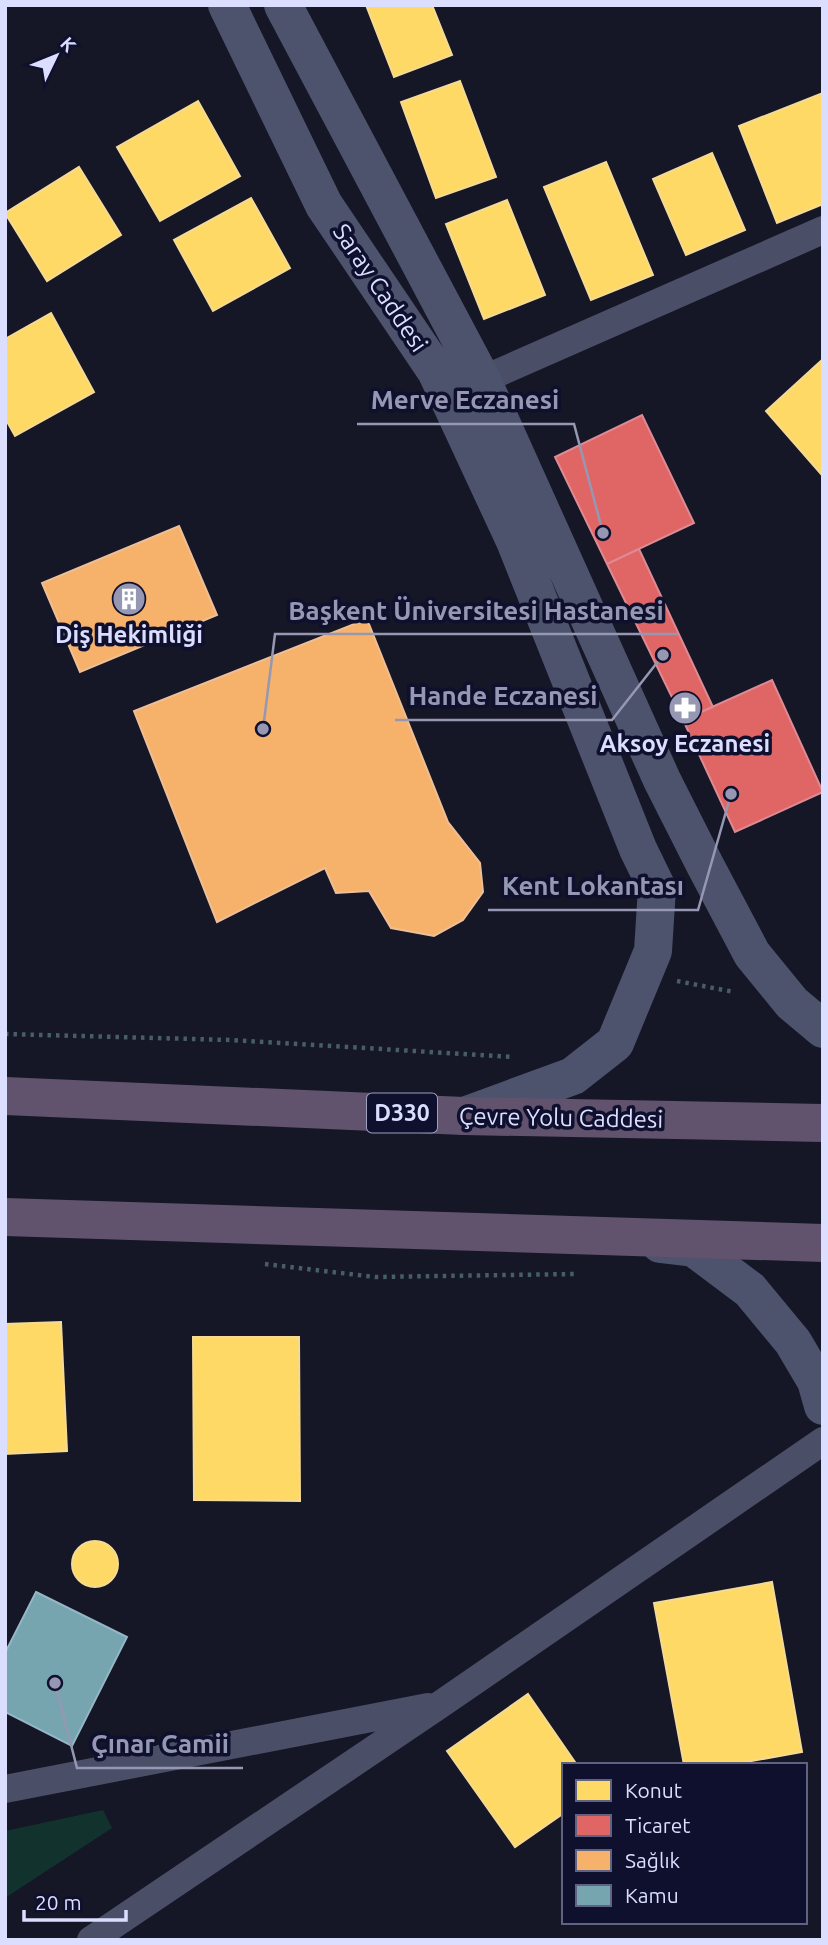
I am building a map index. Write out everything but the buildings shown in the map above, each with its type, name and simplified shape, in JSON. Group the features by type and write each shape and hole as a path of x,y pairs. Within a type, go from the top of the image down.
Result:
{"highway":[{"name":"Çevre Yolu Caddesi","path":"5,1096 464,1116 823,1123"},
{"path":"5,1217 823,1243"}],"street":[{"name":"Saray Caddesi","path":"227,5 324,205 436,371 515,541 633,838 657,888 653,951 615,1043 573,1076 464,1116"},
{"name":"Saray Caddesi","path":"282,5 482,380 662,780 752,954 792,1003 823,1029"},
{"path":"482,380 823,230"},
{"path":"597,1236 694,1248 750,1290 793,1342 816,1381 823,1406"},
{"path":"91,1940 441,1704 823,1441"},
{"path":"5,1789 441,1704"}],"path":[{"path":"645,975 739,993"},
{"path":"5,1034 231,1040 524,1058"}],"green space":[{"path":"103,1810 112,1828 5,1898 5,1831"}],"place":[{"name":"Merve Eczanesi","path":"603,533"},
{"name":"Diş Hekimliği","path":"129,599"},
{"name":"Hande Eczanesi","path":"663,655"},
{"name":"Aksoy Eczanesi","path":"685,708"},
{"name":"Başkent Üniversitesi Hastanesi","path":"263,729"},
{"name":"Kent Lokantası","path":"731,794"},
{"name":"Çınar Camii","path":"55,1683"}]}
